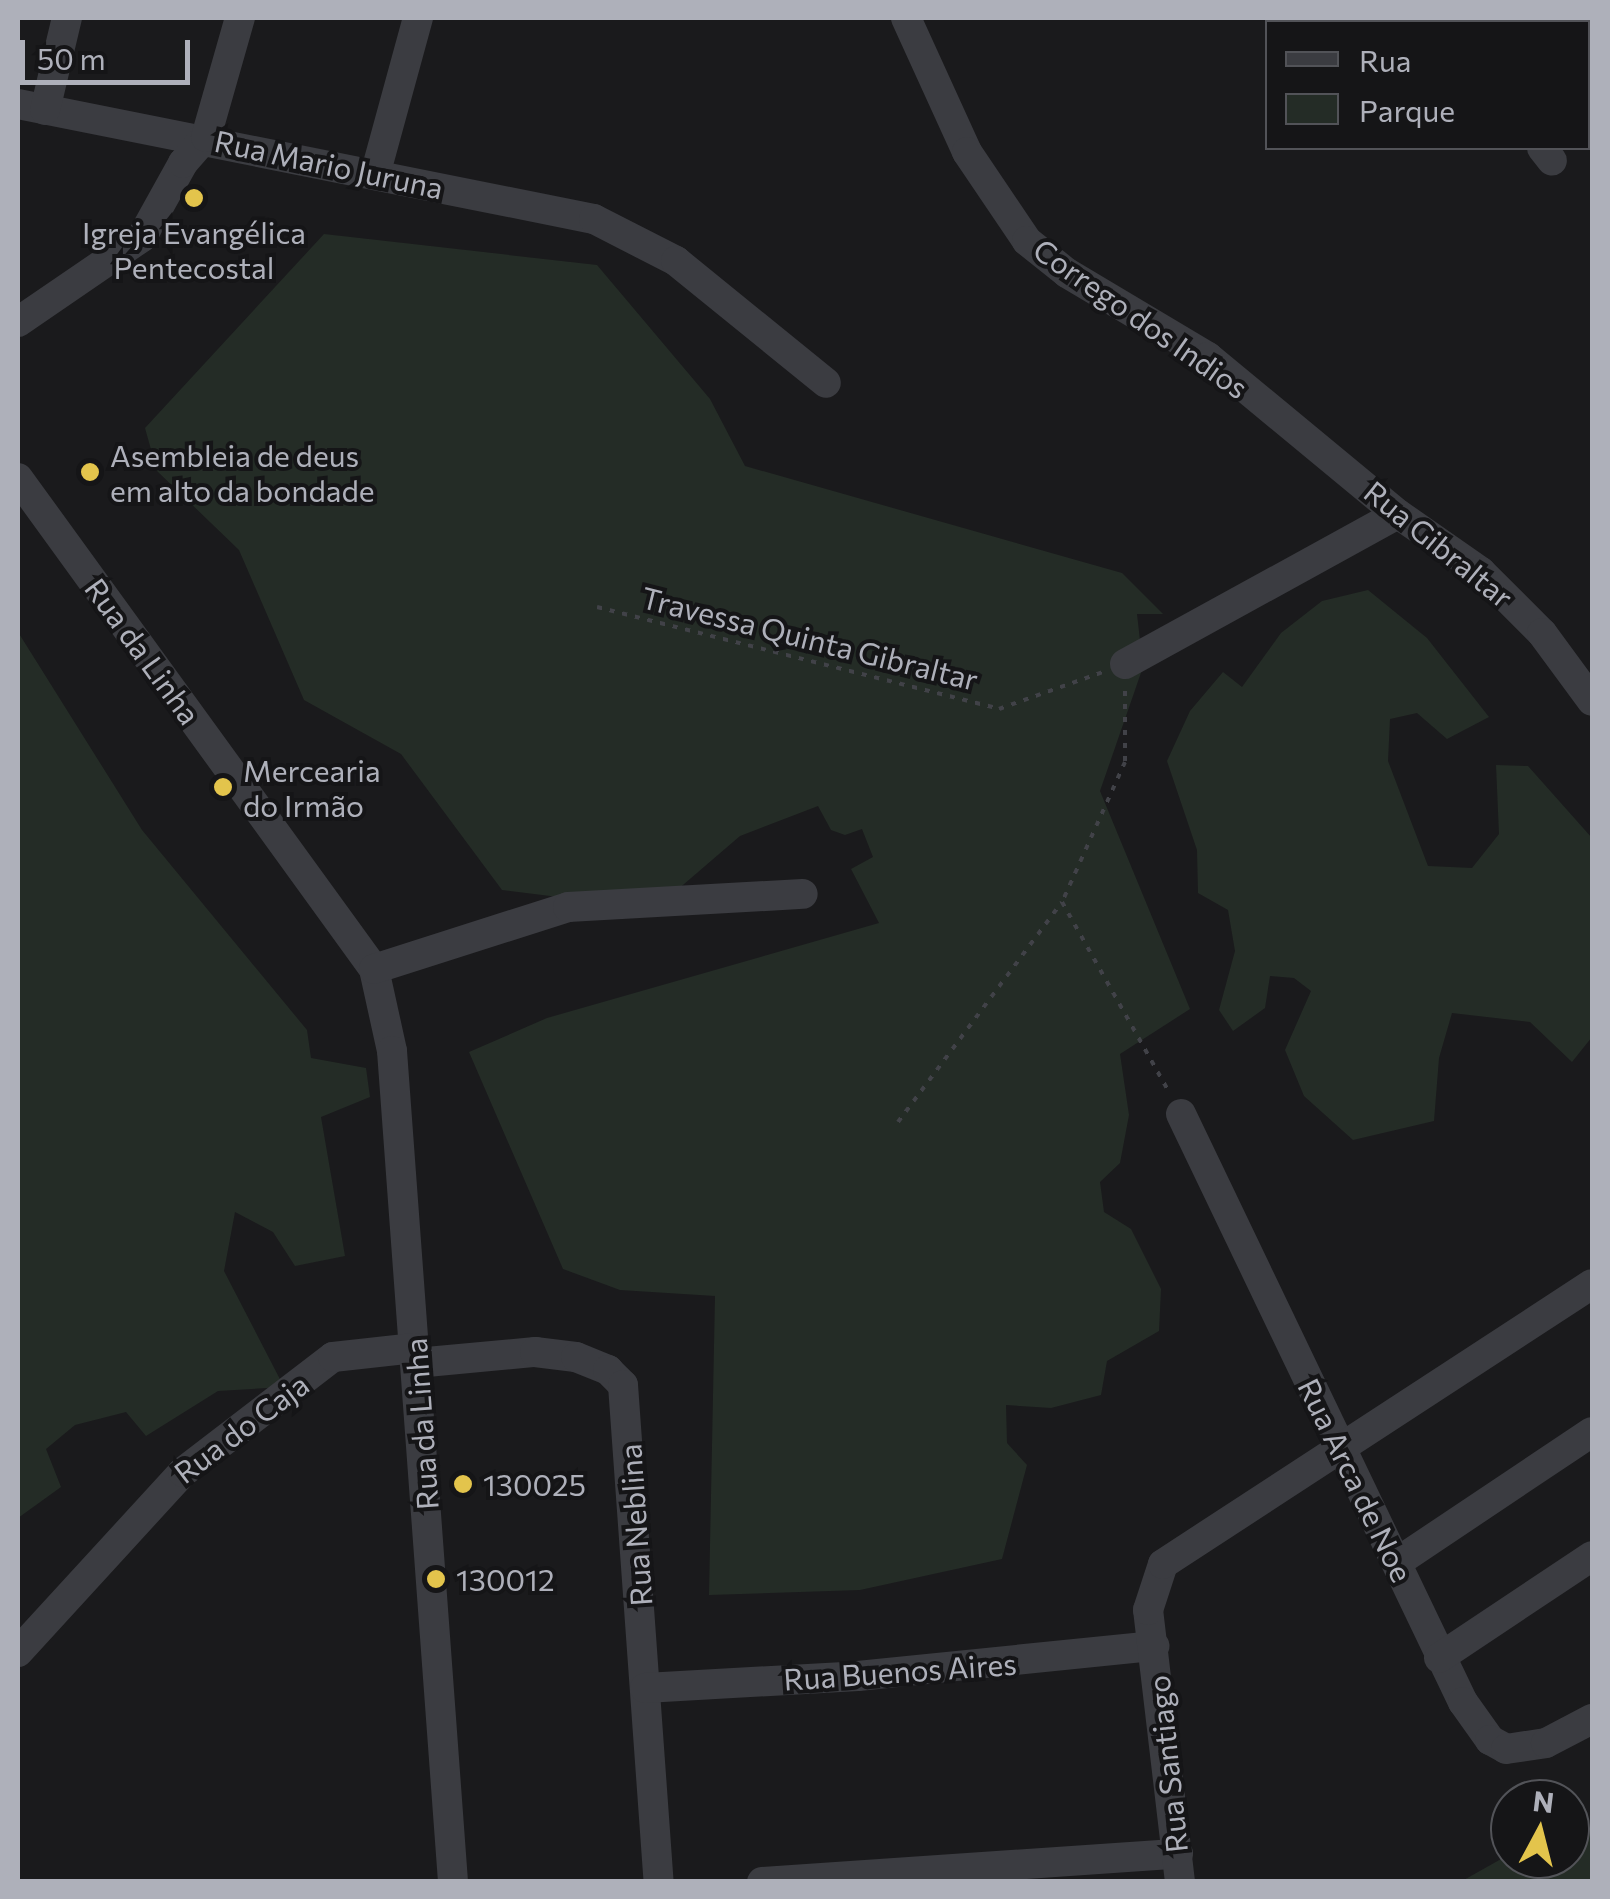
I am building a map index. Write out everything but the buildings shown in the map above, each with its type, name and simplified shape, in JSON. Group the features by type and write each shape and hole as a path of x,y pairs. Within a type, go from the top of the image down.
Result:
{"street":[{"path":"31,107 67,18"},
{"path":"18,322 142,238 183,164 206,137 240,18"},
{"path":"375,176 418,18"},
{"name":"Corrego dos Indios","path":"906,18 967,152 1027,241 1067,273 1208,357 1267,406"},
{"name":"Rua Mario Juruna","path":"31,107 206,137 375,176 594,219 637,237 826,383"},
{"name":"Rua Gibraltar","path":"1267,406 1398,514 1516,603 1592,702"},
{"name":"Rua da Linha","path":"19,483 374,969 392,1051 453,1882"},
{"path":"1124,664 1398,514"},
{"path":"374,969 568,907 803,894"},
{"name":"Rua Arca de Noe","path":"1181,1114 1340,1450 1398,1561 1439,1658 1490,1740 1506,1749 1546,1743 1592,1719"},
{"name":"Rua Santiago","path":"1179,1868 1148,1610 1163,1564 1592,1284"},
{"name":"Rua Neblina","path":"416,1356 562,1355 608,1370 623,1385 659,1882"},
{"name":"Rua do Caja","path":"18,1652 182,1472 334,1358 416,1356"},
{"path":"1398,1561 1592,1432"},
{"path":"1439,1658 1592,1556"},
{"name":"Rua Buenos Aires","path":"645,1688 916,1671 1154,1646"},
{"path":"762,1882 1179,1868"}],"path":[{"name":"Travessa Quinta Gibraltar","path":"597,607 999,709 1124,664"},
{"path":"898,1122 1062,902 1125,762 1124,664"},
{"path":"1062,902 1181,1114"}],"green space":[{"path":"324,234 597,265 710,399 745,466 1122,573 1163,614 1137,614 1143,667 1100,791 1190,1009 1120,1054 1129,1115 1120,1163 1100,1182 1104,1212 1131,1229 1161,1289 1159,1331 1107,1361 1101,1395 1051,1408 1006,1405 1007,1443 1027,1465 1002,1559 860,1590 709,1595 715,1296 620,1290 563,1269 469,1052 547,1018 879,923 851,869 873,857 862,829 845,835 831,830 818,806 740,836 655,909 502,890 401,754 304,700 239,550 157,471 145,428"},
{"path":"1368,590 1427,638 1489,717 1447,739 1417,713 1390,719 1388,761 1428,866 1472,868 1499,834 1496,765 1528,766 1592,838 1592,1037 1572,1062 1530,1022 1452,1013 1439,1058 1434,1121 1353,1140 1304,1096 1285,1050 1311,991 1294,978 1270,976 1265,1008 1233,1031 1219,1010 1235,951 1228,910 1198,893 1197,850 1167,761 1190,711 1223,672 1242,687 1281,633 1322,601"},
{"path":"18,632 142,830 307,1030 311,1058 366,1068 370,1097 321,1117 345,1256 295,1266 273,1232 235,1212 224,1271 284,1387 218,1391 146,1436 126,1412 75,1425 46,1449 61,1487 18,1518"},
{"path":"1590,1827 1592,1881 1462,1881 1490,1865 1490,1879 1590,1879"}],"place":[{"name":"Igreja Evangélica Pentecostal","path":"194,198"},
{"name":"Asembleia de deus em alto da bondade","path":"90,472"},
{"name":"Mercearia do Irmão","path":"223,787"},
{"name":"130025","path":"463,1484"},
{"name":"130012","path":"436,1579"}]}
